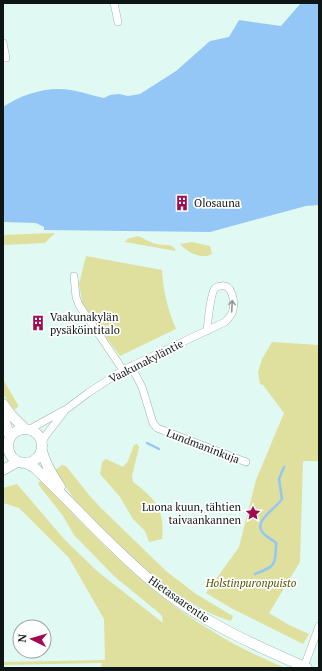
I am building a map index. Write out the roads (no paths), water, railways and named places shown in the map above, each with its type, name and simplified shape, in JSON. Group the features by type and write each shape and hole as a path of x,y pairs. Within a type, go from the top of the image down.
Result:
{"street":[{"path":"114,3 118,22"},
{"path":"3,43 6,58"},
{"path":"74,276 76,297 79,305 123,370"},
{"name":"Vaakunakyläntie","path":"28,429 68,408 88,392 123,370 207,331 225,322 230,317 233,310 232,295 229,288 225,286 215,288 212,294 207,331"},
{"name":"Lundmaninkuja","path":"131,366 142,387 153,423 157,428 246,462"},
{"path":"3,404 11,416 28,429 38,434 42,447 34,461 22,463 3,470"},
{"name":"Vaakunakyläntie","path":"42,447 46,435 68,408"},
{"path":"3,417 9,439 7,446 10,455 22,463"},
{"path":"3,452 9,439 16,431 28,429"},
{"name":"Hietasaarentie","path":"42,447 44,458 49,469 71,504"},
{"name":"Hietasaarentie","path":"22,463 35,468 112,545 155,584 220,627 306,668"},
{"path":"306,668 318,630"}],"water":[{"path":"301,3 319,3 319,205 306,206 210,232 44,230 44,227 36,223 3,222 3,107 18,98 36,92 53,89 71,90 104,98 110,95 119,94 128,96 140,94 176,71 210,41 229,37 239,20 281,26"}],"waterway":[{"path":"147,443 159,449"},
{"path":"255,574 267,569 275,561 276,543 266,536 260,528 266,515 282,499 279,479 284,467"}],"place":[{"name":"Olosauna","path":"182,203"},
{"name":"Vaakunakylän pysäköintitalo","path":"38,323"},
{"name":"Luona kuun, tähtien taivaankannen","path":"253,513"}],"park label":[{"name":"Holstinpuronpuisto","path":"251,583"}]}
